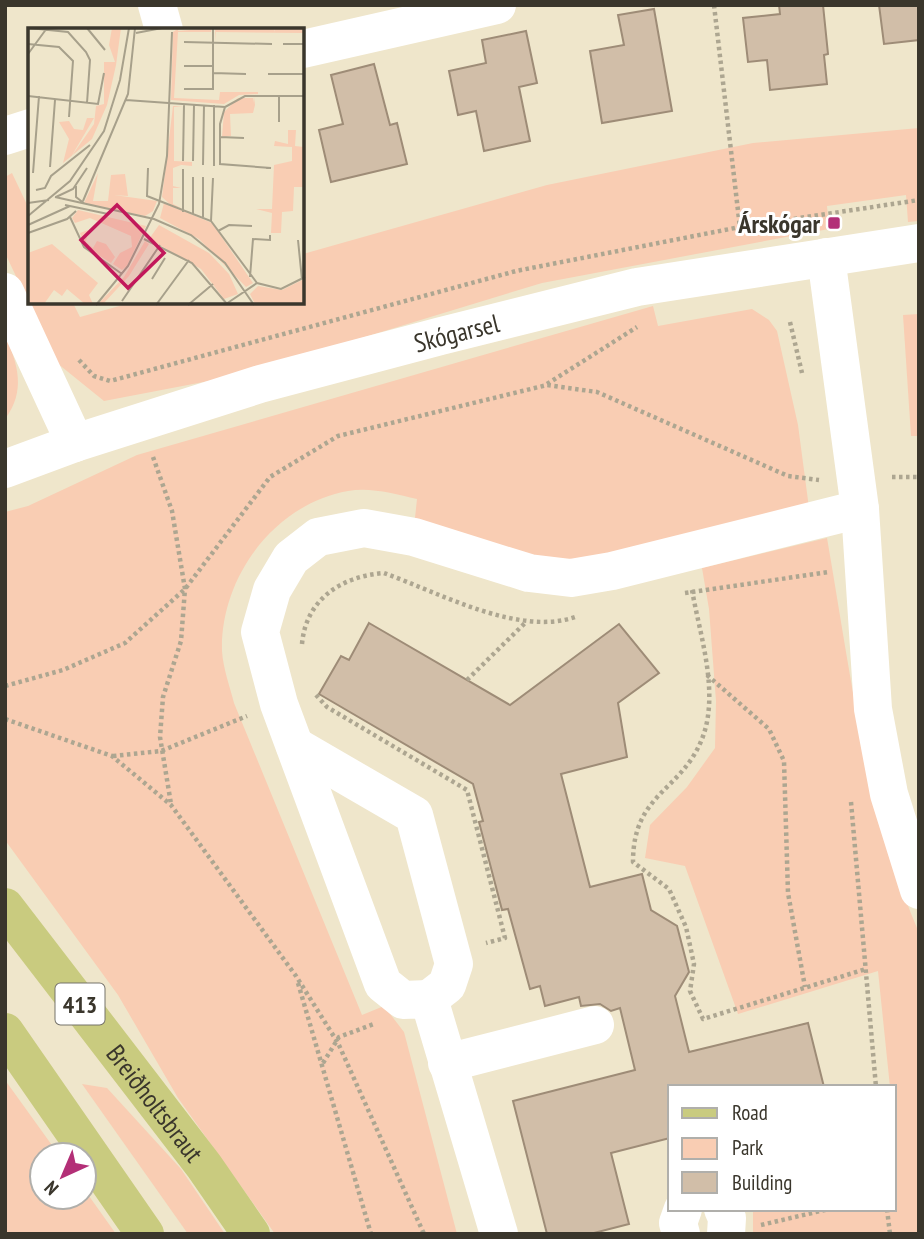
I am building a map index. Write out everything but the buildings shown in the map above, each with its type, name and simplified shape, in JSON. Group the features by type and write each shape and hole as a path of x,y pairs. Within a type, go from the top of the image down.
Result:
{"main road":[{"name":"Breiðholtsbraut","path":"5,907 204,1166 251,1234"},
{"path":"5,1032 145,1234"}],"street":[{"path":"157,5 163,28"},
{"path":"304,49 497,5"},
{"path":"5,136 28,129"},
{"name":"Skógarsel","path":"5,469 75,443 260,384 440,336 637,288 919,243"},
{"path":"826,257 860,509 873,709 888,794 919,890"},
{"path":"5,292 75,443"},
{"path":"295,746 414,815 454,964 447,985 429,999 403,1000 383,984 295,746 295,694 260,632 272,590 291,558 318,537 364,528 414,537 529,573 571,578 612,571 860,509"},
{"path":"429,999 499,1234"},
{"path":"447,1063 595,1025"},
{"path":"681,1234 678,1223 682,1211"},
{"path":"724,1211 727,1218 726,1234"}],"path":[{"path":"714,5 741,239"},
{"path":"5,686 63,670 125,643 185,589 270,477 338,436 547,384 640,325"},
{"path":"547,384 597,392 788,476 822,480"},
{"path":"152,454 172,511 185,589 181,641 163,697 161,751 171,805"},
{"path":"887,478 919,477"},
{"path":"686,553 710,707 702,740 681,772 645,809 633,839 633,862 669,889 680,915 694,964 690,991 703,1018 866,969"},
{"path":"829,561 831,586"},
{"path":"680,593 830,572"},
{"path":"302,649 307,621 316,605 338,585 365,574 384,573 526,622 558,622 584,613"},
{"path":"467,680 526,622"},
{"path":"707,675 769,729 784,761 788,893 805,987"},
{"path":"112,756 161,751 295,694 327,707 467,790 505,938 485,943 487,951"},
{"path":"5,719 112,756 171,805 296,976 338,1043 424,1234"},
{"path":"850,790 876,1085"},
{"path":"296,976 371,1234"},
{"path":"323,1064 338,1043 339,1037 378,1023"},
{"path":"726,1234 821,1211"},
{"path":"887,1211 890,1234"}],"green space":[{"path":"919,128 919,221 908,222 906,195 827,206 829,229 542,283 240,375 104,401 57,363 29,304 74,304 80,317 126,304 304,304 304,254 547,185 753,143"},
{"path":"12,173 28,207 28,302 5,253 5,177"},
{"path":"653,306 658,326 752,309 769,320 777,331 798,425 809,508 575,565 532,560 415,518 417,499 374,490 348,491 321,499 297,511 275,528 256,548 230,597 222,651 234,703 362,1015 384,1006 404,1032 457,1234 275,1234 178,1098 118,995 5,840 5,512 28,506 137,455"},
{"path":"919,314 919,436 911,436 903,315"},
{"path":"5,335 16,367 18,388 12,409 5,419"},
{"path":"827,538 852,688 873,788 885,837 919,933 919,1234 753,1234 753,1211 896,1211 896,1085 890,1085 878,971 738,1014 685,866 645,858 650,825 687,787 715,748 716,701 709,609 702,568"},
{"path":"5,1080 49,1141 28,1141 28,1211 98,1211 98,1209 116,1234 5,1234"},
{"path":"82,1084 107,1088 181,1169 225,1234 188,1234"}],"place":[{"name":"Árskógar","path":"834,223"}]}
